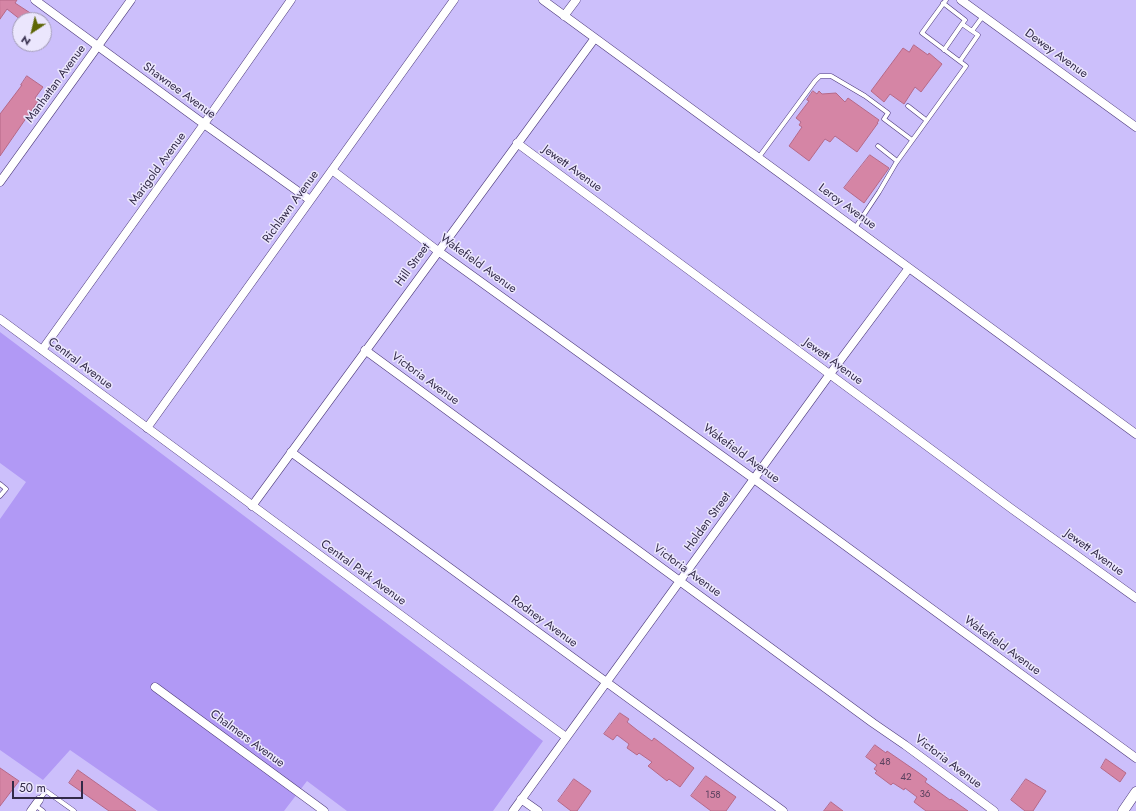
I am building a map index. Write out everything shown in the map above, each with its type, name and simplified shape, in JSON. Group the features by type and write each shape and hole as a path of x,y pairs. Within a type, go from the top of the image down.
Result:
{"street":[{"name":"Shawnee Avenue","path":"35,0 310,200"},
{"name":"Manhattan Avenue","path":"0,182 131,0"},
{"name":"Marigold Avenue","path":"42,350 291,0"},
{"name":"Richlawn Avenue","path":"147,428 454,0"},
{"name":"Leroy Avenue","path":"543,0 1136,434"},
{"path":"564,16 576,0"},
{"name":"Dewey Avenue","path":"961,0 1136,127"},
{"name":"Hill Street","path":"252,506 595,38"},
{"name":"Jewett Avenue","path":"517,143 1006,504 1136,598"},
{"name":"Wakefield Avenue","path":"332,170 438,251 754,479 1136,758"},
{"name":"Holden Street","path":"513,811 830,374 909,268"},
{"name":"Central Avenue","path":"0,319 147,428"},
{"name":"Victoria Avenue","path":"366,350 994,811"},
{"name":"Central Park Avenue","path":"147,428 566,737"},
{"name":"Rodney Avenue","path":"291,452 783,811"},
{"name":"Chalmers Avenue","path":"155,687 324,811"},
{"path":"1123,811 1136,792"},
{"path":"521,799 538,811"}],"lane":[{"path":"855,228 879,192 897,161 966,66 944,50 922,33 944,2 965,20 944,50"},
{"path":"972,31 983,16"},
{"path":"960,62 978,35 962,24"},
{"path":"759,157 820,76 831,76 865,96 888,113 884,119 912,140"},
{"path":"908,106 926,120"},
{"path":"878,146 897,161"},
{"path":"0,484 6,488 0,496"},
{"path":"43,811 35,805 46,791 74,811"}],"shaded area":[{"path":"0,332 543,741 493,811 347,811 307,781 284,811 158,811 70,750 43,780 0,750 0,519 26,482 0,463"}],"building":[{"path":"0,0 17,0 15,3 29,12 12,13 7,9 0,19"},
{"path":"914,45 928,55 929,53 942,64 921,92 915,87 904,104 890,94 884,102 871,91 903,48 909,52"},
{"path":"27,76 43,87 35,98 38,101 0,156 0,114"},
{"path":"813,91 817,94 819,91 822,94 836,93 845,102 848,98 879,120 857,152 835,136 830,142 825,139 809,161 789,146 802,127 799,125 801,122 796,118 809,101 807,100"},
{"path":"870,155 889,168 864,203 844,188"},
{"path":"620,713 629,719 627,722 637,730 652,741 654,738 694,768 680,787 669,779 667,781 648,766 652,762 639,753 637,755 627,748 629,744 617,735 613,740 604,734"},
{"path":"875,745 886,753 887,751 919,773 927,779 925,782 968,811 926,811 914,802 917,797 905,788 904,790 893,783 891,785 875,773 877,771 874,769 877,765 866,757"},
{"path":"1106,759 1126,773 1120,782 1101,768"},
{"path":"0,768 19,781 0,806"},
{"path":"78,770 136,811 109,811 69,783"},
{"path":"706,776 736,797 726,811 711,811 691,796"},
{"path":"574,779 591,791 577,811 571,811 558,801"},
{"path":"1026,779 1046,791 1033,811 1025,811 1011,800"},
{"path":"831,802 843,811 824,811"}]}
